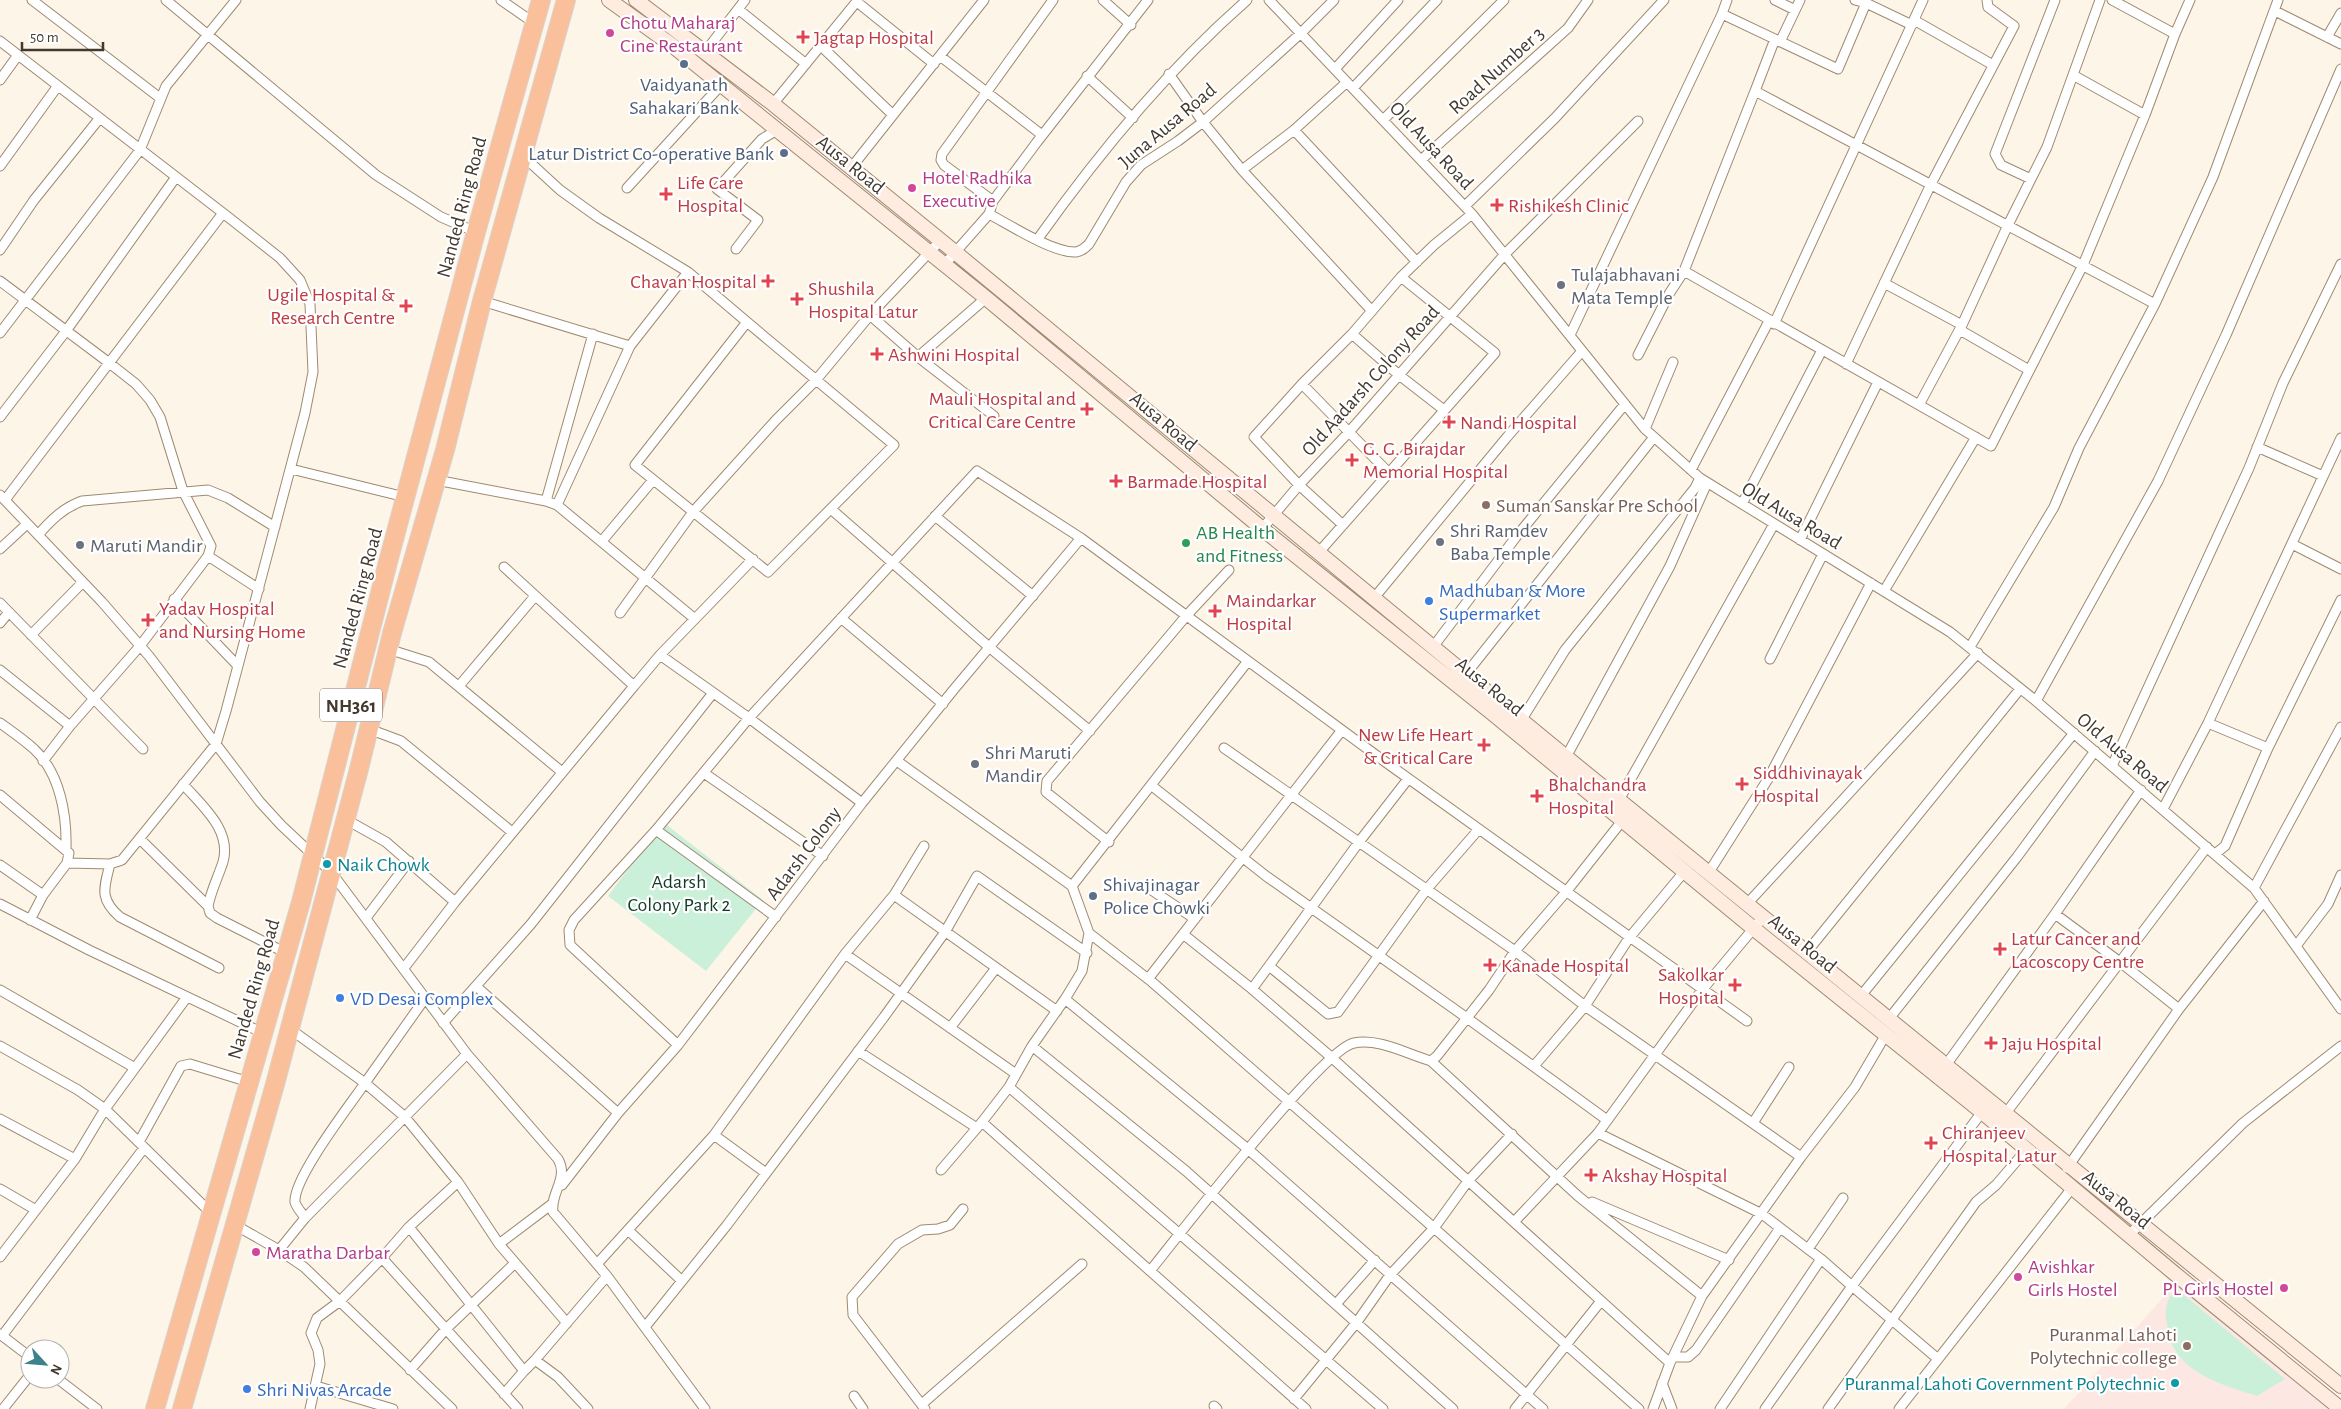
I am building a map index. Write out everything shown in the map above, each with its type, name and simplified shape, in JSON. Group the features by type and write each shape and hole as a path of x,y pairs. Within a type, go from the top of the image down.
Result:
{"highway":[{"name":"Nanded Ring Road","path":"155,1409 313,855 405,497 541,0"},
{"name":"NH361","path":"182,1409 290,1029 388,649 436,480 482,301 566,0"}],"main road":[{"name":"Ausa Road","path":"609,0 673,46 986,298 1262,529 1492,713 1622,822 1982,1112 2060,1179 2341,1409"},
{"path":"636,0 773,104 941,240 1566,757 1888,1020 2070,1164 2341,1386"}],"street":[{"path":"32,0 160,98"},
{"path":"166,0 376,175 440,217 476,232"},
{"path":"0,332 140,150 166,86 206,33 236,0"},
{"path":"501,0 534,23"},
{"path":"705,52 745,0"},
{"path":"851,168 984,0"},
{"path":"993,202 944,165 941,160 945,148 1053,0"},
{"path":"1103,0 1131,25"},
{"path":"944,265 989,214 993,202 1042,135 1131,25 1148,0"},
{"path":"1037,240 1059,208 1169,74 1247,0"},
{"name":"Juna Ausa Road","path":"989,214 1037,240 1076,252 1083,250 1089,244 1126,182 1141,165 1203,122 1300,34 1334,0"},
{"path":"1335,70 1398,0"},
{"path":"1242,170 1350,85 1437,0"},
{"path":"1383,120 1504,0"},
{"name":"Road Number 3","path":"1422,160 1568,28 1588,0"},
{"path":"1465,206 1555,118 1664,0"},
{"path":"1570,335 1727,0"},
{"path":"1775,0 1795,10"},
{"path":"1638,355 1669,294 1684,271 1755,91 1777,40 1800,0"},
{"path":"1855,0 1913,23 1993,65"},
{"path":"1692,470 1772,322 1858,146 1923,0"},
{"path":"1846,364 1931,184 2014,26 1988,8 1987,0"},
{"path":"2031,179 2001,165 1995,154 2055,0"},
{"path":"1919,405 1961,328 2008,224 2047,147 2100,0"},
{"path":"2112,0 2175,34"},
{"path":"1684,271 1991,446 2083,265 2146,114 2175,34 2190,0"},
{"path":"1747,904 1974,650 2054,507 2079,448 2154,304 2213,178 2268,22 2278,0"},
{"path":"773,104 857,1 934,64"},
{"name":"Old Ausa Road","path":"1275,2 1300,34 1472,214 1645,429 1704,481 1950,632 2074,733 2254,888 2341,1009"},
{"path":"1722,14 1838,69 1866,3"},
{"path":"738,9 806,64"},
{"path":"2274,11 2341,44"},
{"path":"2327,37 2341,13"},
{"path":"0,41 280,258 300,280 310,304 313,372 276,527 216,744 122,860 110,864 67,863"},
{"path":"821,46 893,115"},
{"path":"0,80 18,55"},
{"path":"940,56 1042,135"},
{"path":"2036,702 2158,481 2226,335 2341,69"},
{"path":"1169,74 1203,122 1242,170 1372,311"},
{"path":"2073,75 2146,114"},
{"path":"1088,76 1133,118"},
{"path":"627,188 721,85"},
{"path":"0,166 57,87"},
{"path":"1755,91 2008,224 2154,304"},
{"path":"0,250 34,200 99,119"},
{"name":"Old Aadarsh Colony Road","path":"1262,529 1505,254 1638,121"},
{"path":"736,249 758,220 717,190 762,139 777,130"},
{"path":"1294,130 1417,262"},
{"path":"523,156 560,190 599,218 688,272 894,445 768,572 635,465 747,322"},
{"path":"0,417 66,331 176,177"},
{"path":"223,213 2,498 83,582 140,646 281,825 331,872 467,1054 558,1159 563,1167 562,1177 552,1204 553,1212 607,1276 705,1409"},
{"path":"1343,525 1299,485 1254,437 1302,384 1352,334 1401,277 1434,245 1472,214"},
{"path":"620,613 693,512 776,420 816,380 870,315 941,240"},
{"path":"2112,766 2197,584 2258,447 2283,383 2341,264"},
{"path":"557,505 630,346 688,272"},
{"path":"1319,552 1495,353 1401,277"},
{"path":"0,280 108,362 145,395 160,417 183,491 211,546 208,556 140,646 70,726 43,761"},
{"path":"1884,283 2029,370"},
{"path":"918,357 986,298"},
{"path":"482,301 630,346"},
{"path":"870,315 918,357 994,416"},
{"path":"546,501 593,334"},
{"path":"1352,334 1399,375 1444,410"},
{"path":"1742,504 1822,350"},
{"path":"1374,598 1507,437 1582,351"},
{"path":"1645,429 1674,362"},
{"path":"1800,540 1878,382"},
{"path":"1302,384 1389,473"},
{"path":"1433,647 1516,537 1625,404"},
{"path":"1466,674 1654,437"},
{"path":"1884,591 1976,437"},
{"path":"2163,809 2208,723 2341,438"},
{"path":"2258,447 2323,476"},
{"path":"291,469 405,497"},
{"path":"678,1045 570,945 568,937 574,920 656,830 748,718 977,471 1081,538 1408,779 1702,990 1748,1020"},
{"path":"436,480 546,501 557,505 695,619"},
{"path":"602,541 653,480"},
{"path":"1522,719 1565,650 1695,488 1704,481"},
{"path":"1566,757 1670,566 1704,481"},
{"path":"38,534 57,514 69,506 82,501 208,490 218,492 276,527"},
{"path":"831,509 989,648 1090,731"},
{"path":"935,516 1032,596"},
{"path":"0,549 27,524"},
{"path":"1619,800 1774,524"},
{"name":"Adarsh Colony","path":"556,1192 618,1113 678,1045 896,761 1081,538"},
{"path":"2292,544 2341,569"},
{"path":"1770,659 1823,554"},
{"path":"208,556 259,589"},
{"path":"404,968 512,832 660,655 753,559"},
{"path":"504,567 634,686"},
{"path":"1108,842 1046,792 1046,781 1187,615 1229,570"},
{"path":"31,635 83,582"},
{"path":"1709,872 1768,779 1871,583"},
{"path":"459,686 535,596"},
{"path":"174,599 238,666"},
{"path":"2215,854 2224,846 2268,748 2341,600"},
{"path":"0,603 143,750"},
{"path":"0,623 9,612"},
{"path":"841,618 943,704"},
{"path":"388,649 430,662 562,772"},
{"path":"660,655 748,718 862,804"},
{"path":"1072,886 1248,661"},
{"path":"0,670 70,726"},
{"path":"1806,953 2020,689"},
{"path":"443,1023 532,924 713,693"},
{"path":"0,723 35,750 43,761 58,786 66,826 66,849 69,858 43,896 30,920"},
{"path":"2208,723 2268,748"},
{"path":"2254,888 2341,727"},
{"path":"368,729 401,741 512,832"},
{"path":"1148,979 1342,730"},
{"path":"1860,997 2074,733"},
{"path":"1224,748 1515,951 1585,1006 1800,1157"},
{"path":"1888,1020 2017,856 2095,751"},
{"path":"896,761 1072,886 1089,933 1087,953 1082,971 1065,999 1032,1046 1009,1087 942,1170"},
{"path":"704,773 823,856"},
{"path":"1252,990 1359,842 1408,779"},
{"path":"183,784 216,823 226,846 208,906"},
{"path":"1152,786 1243,858 1311,908 1607,1120"},
{"path":"1946,1065 2055,914 2141,790"},
{"path":"0,795 66,849"},
{"path":"345,819 386,842 455,902"},
{"path":"1431,1061 1467,1018 1515,951 1566,892 1622,822"},
{"path":"1269,966 1328,1014 1338,1012 1426,890 1479,829"},
{"path":"656,830 776,917"},
{"path":"140,839 208,906 210,913 286,953"},
{"path":"597,1264 714,1135 844,954 894,895 924,846"},
{"path":"2006,1113 2207,847"},
{"path":"366,918 409,862"},
{"path":"110,864 105,885 105,899 110,908 120,917 219,968"},
{"path":"0,865 43,896"},
{"path":"1534,1066 1585,1006 1629,938 1684,872"},
{"path":"2296,946 2328,904 2339,884 2341,875"},
{"path":"645,1327 766,1173 858,1051 945,932 977,876 1087,953"},
{"path":"1153,891 1196,919"},
{"path":"894,895 1057,1011"},
{"path":"2060,1179 2179,1009 2264,901"},
{"path":"0,904 263,1033"},
{"path":"2055,914 2179,1009"},
{"path":"1514,1222 1598,1133 1702,990 1763,917"},
{"path":"1089,933 1148,979 1290,1101 1639,1409"},
{"path":"1183,934 1331,1057 1601,1301 1672,1360"},
{"path":"844,954 1016,1074"},
{"path":"950,1028 996,968"},
{"path":"477,987 618,1113"},
{"path":"0,990 136,1068"},
{"path":"0,1257 75,1159 105,1109 187,997"},
{"path":"305,1218 295,1204 299,1184 328,1136 426,997"},
{"path":"1065,999 1249,1150 1543,1409"},
{"path":"290,1029 365,1083 405,1117 458,1182 499,1244 567,1323"},
{"path":"1653,1409 1662,1383 1702,1296 1762,1214 1800,1157 1855,1087 1886,1036"},
{"path":"1150,1270 1290,1101 1331,1057 1351,1043 1365,1042 1431,1061 1578,1196 1702,1296"},
{"path":"0,1046 78,1090 105,1109 211,1213"},
{"path":"1032,1046 1213,1194 1453,1409"},
{"path":"2129,1234 2243,1123 2341,1046"},
{"path":"858,1051 980,1125 1150,1270 1306,1409"},
{"path":"279,1250 305,1218 467,1054"},
{"path":"20,1349 1,1335 142,1145 181,1066 190,1064 249,1082"},
{"path":"1753,1124 1789,1066"},
{"path":"1009,1087 1383,1409"},
{"path":"1765,1409 1852,1286 1982,1112"},
{"path":"0,1119 75,1159"},
{"path":"1598,1133 1762,1214 1821,1259 1938,1359"},
{"path":"1294,1399 1357,1322 1390,1275 1434,1228 1468,1181 1512,1134"},
{"path":"714,1135 766,1173"},
{"path":"1828,1409 1976,1202 1996,1185 2026,1150"},
{"path":"310,1409 316,1386 319,1356 312,1339 312,1325 317,1318 340,1301 409,1227 458,1182"},
{"path":"1899,1409 2072,1188"},
{"path":"0,1189 36,1210"},
{"path":"1578,1196 1729,1260"},
{"path":"1808,1249 1844,1198"},
{"path":"499,1244 552,1204"},
{"path":"963,1209 950,1225 938,1229 922,1230 898,1244 852,1297 853,1315 924,1407 1082,1264"},
{"path":"235,1224 304,1267 452,1409"},
{"path":"409,1227 524,1371"},
{"path":"1672,1360 1688,1357 1696,1350 1780,1228"},
{"path":"628,1230 682,1280"},
{"path":"382,1258 518,1409"},
{"path":"1720,1409 1821,1259"},
{"path":"1336,1304 1375,1260"},
{"path":"410,1370 446,1329 515,1263"},
{"path":"504,1394 607,1276"},
{"path":"1515,1409 1601,1301"},
{"path":"535,1360 558,1377 588,1409"},
{"path":"1662,1383 1672,1409"},
{"path":"316,1386 392,1409"},
{"path":"3,1409 20,1388"},
{"path":"70,1388 97,1409"},
{"path":"854,1396 863,1409"}],"shaded area":[{"name":"Puranmal Lahoti Polytechnic college","path":"2176,1283 2331,1409 2064,1409"}],"green space":[{"name":"Adarsh Colony Park 2","path":"663,822 763,900 706,971 608,896"},
{"path":"2177,1289 2285,1379 2257,1396 2208,1378 2186,1363 2177,1354 2170,1340 2166,1318 2168,1300"}],"place":[{"name":"Chotu Maharaj Cine Restaurant","path":"610,33"},
{"name":"Jagtap Hospital","path":"803,37"},
{"name":"Vaidyanath Sahakari Bank","path":"684,64"},
{"name":"Latur District Co-operative Bank","path":"784,153"},
{"name":"Hotel Radhika Executive","path":"912,188"},
{"name":"Life Care Hospital","path":"666,194"},
{"name":"Rishikesh Clinic","path":"1497,205"},
{"name":"Chavan Hospital","path":"768,281"},
{"name":"Tulajabhavani Mata Temple","path":"1561,285"},
{"name":"Shushila Hospital Latur","path":"797,299"},
{"name":"Ugile Hospital & Research Centre","path":"406,306"},
{"name":"Ashwini Hospital","path":"877,354"},
{"name":"Mauli Hospital and Critical Care Centre","path":"1087,409"},
{"name":"Nandi Hospital","path":"1449,422"},
{"name":"G. G. Birajdar Memorial Hospital","path":"1352,460"},
{"name":"Barmade Hospital","path":"1116,481"},
{"name":"Suman Sanskar Pre School","path":"1486,505"},
{"name":"Shri Ramdev Baba Temple","path":"1440,542"},
{"name":"AB Health and Fitness","path":"1186,543"},
{"name":"Maruti Mandir","path":"80,545"},
{"name":"Madhuban & More Supermarket","path":"1429,601"},
{"name":"Maindarkar Hospital","path":"1215,611"},
{"name":"Yadav Hospital and Nursing Home","path":"148,620"},
{"name":"New Life Heart & Critical Care","path":"1484,745"},
{"name":"Shri Maruti Mandir","path":"975,764"},
{"name":"Siddhivinayak Hospital","path":"1742,784"},
{"name":"Bhalchandra Hospital","path":"1537,796"},
{"name":"Naik Chowk","path":"327,864"},
{"name":"Shivajinagar Police Chowki","path":"1093,896"},
{"name":"Latur Cancer and Lacoscopy Centre","path":"2000,949"},
{"name":"Kanade Hospital","path":"1490,965"},
{"name":"Sakolkar Hospital","path":"1735,985"},
{"name":"VD Desai Complex","path":"340,998"},
{"name":"Jaju Hospital","path":"1991,1043"},
{"name":"Chiranjeev Hospital, Latur","path":"1931,1143"},
{"name":"Akshay Hospital","path":"1591,1175"},
{"name":"Maratha Darbar","path":"256,1252"},
{"name":"Avishkar Girls Hostel","path":"2018,1277"},
{"name":"PL Girls Hostel","path":"2284,1288"},
{"name":"Puranmal Lahoti Polytechnic college","path":"2187,1346"},
{"name":"Puranmal Lahoti Government Polytechnic","path":"2175,1383"},
{"name":"Shri Nivas Arcade","path":"247,1389"}]}
